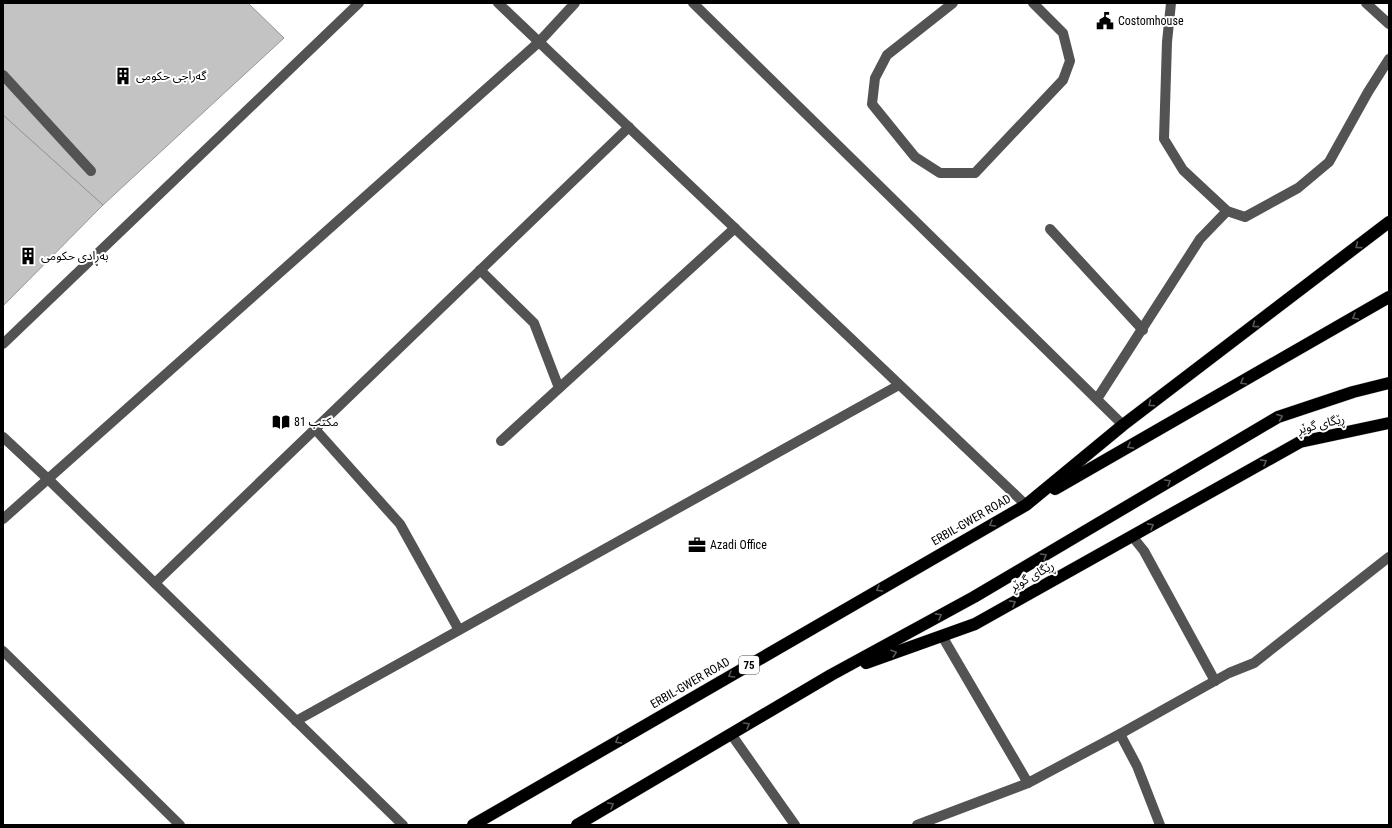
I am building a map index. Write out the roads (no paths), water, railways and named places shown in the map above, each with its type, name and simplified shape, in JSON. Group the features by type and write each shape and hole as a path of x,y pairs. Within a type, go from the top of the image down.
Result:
{"highway":[{"path":"1026,505 1123,425 1389,222"},
{"path":"1026,505 1389,297"},
{"path":"577,825 831,675 974,597 1278,417 1353,392 1389,383"},
{"name":"ڕێگای گوێڕ","path":"831,675 975,624 1300,442 1389,423"},
{"name":"ERBIL-GWER ROAD","path":"473,825 1026,505"}],"street":[{"path":"498,3 1026,505"},
{"path":"3,519 539,42 575,3"},
{"path":"693,3 1123,425"},
{"path":"953,3 888,55 875,78 872,104 914,157 940,173 975,173 1063,80 1070,61 1063,33 1033,3"},
{"path":"1171,3 1167,42 1164,139 1183,170 1227,212 1245,217 1298,188 1329,162 1368,92 1389,59"},
{"path":"1366,3 1389,24"},
{"path":"3,344 355,4"},
{"path":"3,75 91,171"},
{"path":"155,583 629,127"},
{"path":"1097,399 1143,330 1200,239 1227,212"},
{"path":"501,441 735,228"},
{"path":"1050,229 1143,330"},
{"path":"480,270 534,323 560,388"},
{"path":"296,720 899,385"},
{"path":"315,429 400,524 459,630"},
{"path":"3,437 403,825"},
{"path":"1132,536 1144,552 1215,681"},
{"path":"917,825 1028,783 1215,681 1254,663 1389,557"},
{"path":"942,636 1028,783"},
{"path":"3,651 180,825"},
{"path":"731,734 795,825"},
{"path":"1120,734 1137,766 1160,825"}],"place":[{"name":"Costomhouse","path":"1105,21"},
{"name":"گەراجی حکومی","path":"123,76"},
{"name":"بەڕادی حکومی","path":"28,256"},
{"name":"مكتب 81","path":"281,422"},
{"name":"Azadi Office","path":"697,545"}]}
